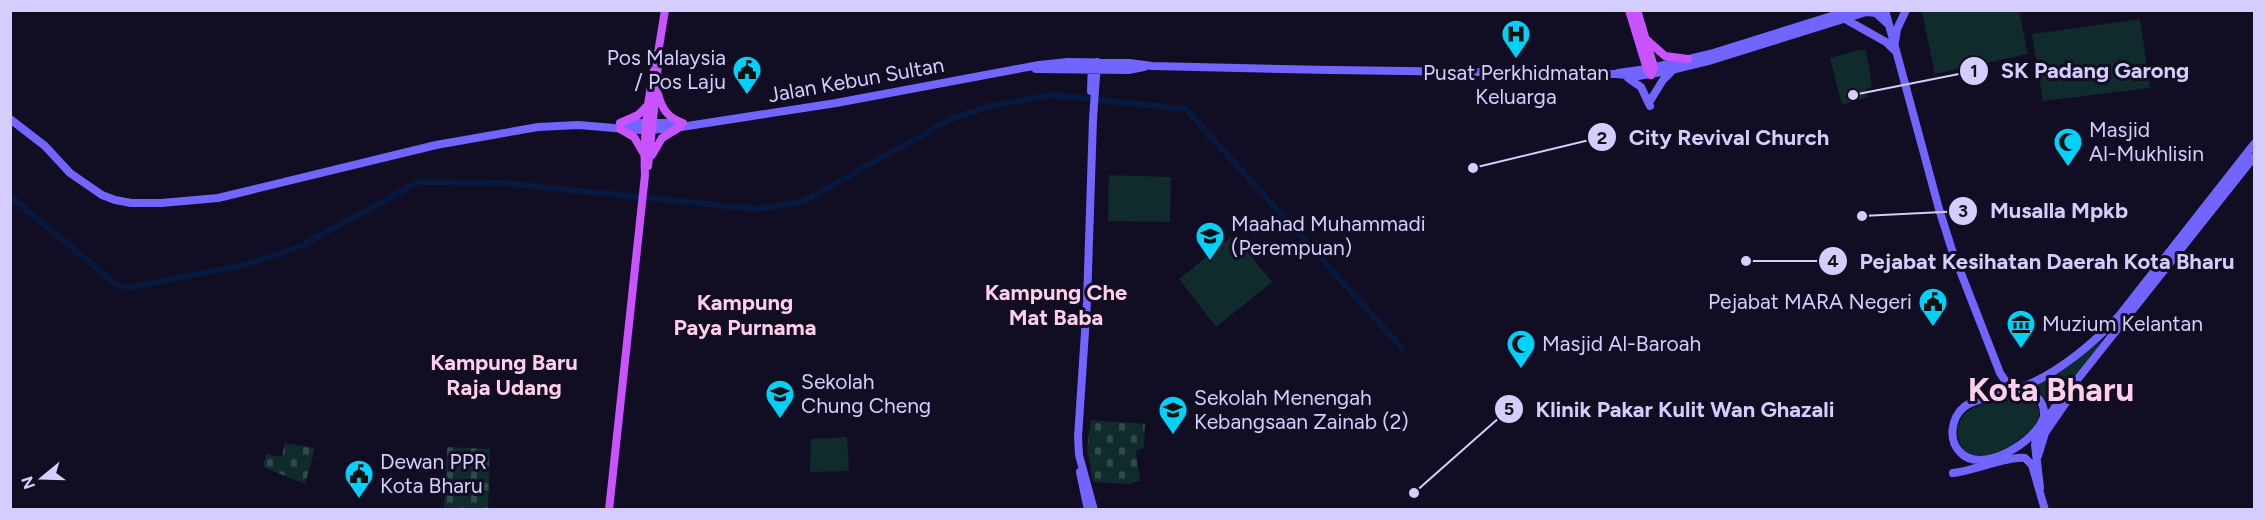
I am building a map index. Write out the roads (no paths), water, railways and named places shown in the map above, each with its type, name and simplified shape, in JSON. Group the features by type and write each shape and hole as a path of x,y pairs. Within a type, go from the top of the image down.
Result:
{"main road":[{"path":"650,126 651,79 665,10"},
{"path":"1629,10 1651,70"},
{"path":"1636,10 1645,38 1651,70"},
{"path":"1651,70 1851,10"},
{"path":"1885,10 1952,250 2000,373 2008,386 2015,390 2032,393 2040,400 2044,416 2038,429 2035,445 2040,488"},
{"path":"1895,50 1897,29 1906,10"},
{"path":"1651,70 1675,69 1712,60 1871,12 1879,15 1888,24"},
{"path":"1845,19 1886,42 1895,50"},
{"path":"1645,38 1665,56 1688,59"},
{"path":"609,510 650,126 657,90 658,53"},
{"name":"Jalan Kebun Sultan","path":"10,119 45,146 70,173 102,195 130,203 162,203 218,198 436,145 496,133 556,125 685,125 836,103 1055,63 1116,69 1152,66"},
{"path":"1088,510 1082,487 1079,455 1095,66"},
{"name":"Jalan Kebun Sultan","path":"1026,68 1152,66 1619,74 1651,70"},
{"path":"1075,69 1085,76 1094,91"},
{"path":"1094,91 1105,76 1116,69"},
{"path":"1619,74 1641,87 1650,103 1663,80 1675,69"},
{"path":"657,90 663,109 675,120 685,125"},
{"path":"647,158 634,137 620,126 638,115 649,104"},
{"path":"647,158 662,138 685,125"},
{"path":"2254,144 2111,325 2089,345 2054,370 2015,390 1971,403 1960,411 1952,427 1957,450 1968,459 1989,460 2009,451 2038,429 2254,157"},
{"path":"2038,464 2041,441 2076,384"},
{"path":"1079,455 1094,510"},
{"path":"1953,473 2020,458 2029,461 2040,488 2045,510"}],"waterway":[{"path":"10,196 116,284 126,288 244,265 303,245 418,182 504,183 756,209 800,202 951,119 990,106 1052,95 1186,109 1402,348"}],"place":[{"name":"Pusat Perkhidmatan Keluarga","path":"1516,60"},
{"name":"SK Padang Garong","path":"1853,95"},
{"name":"Pos Malaysia / Pos Laju","path":"747,96"},
{"name":"City Revival Church","path":"1473,168"},
{"name":"Masjid Al-Mukhlisin","path":"2068,168"},
{"name":"Musalla Mpkb","path":"1862,216"},
{"name":"Pejabat Kesihatan Daerah Kota Bharu","path":"1746,261"},
{"name":"Maahad Muhammadi (Perempuan)","path":"1210,262"},
{"name":"Pejabat MARA Negeri","path":"1933,328"},
{"name":"Muzium Kelantan","path":"2021,350"},
{"name":"Masjid Al-Baroah","path":"1521,370"},
{"name":"Sekolah Chung Cheng","path":"780,420"},
{"name":"Sekolah Menengah Kebangsaan Zainab (2)","path":"1173,436"},
{"name":"Klinik Pakar Kulit Wan Ghazali","path":"1414,493"},
{"name":"Dewan PPR Kota Bharu","path":"359,500"}],"district":[{"name":"Kampung Che Mat Baba","path":"1056,304"},
{"name":"Kampung Paya Purnama","path":"745,314"},
{"name":"Kampung Baru Raja Udang","path":"504,374"},
{"name":"Kota Bharu","path":"2051,389"}]}
